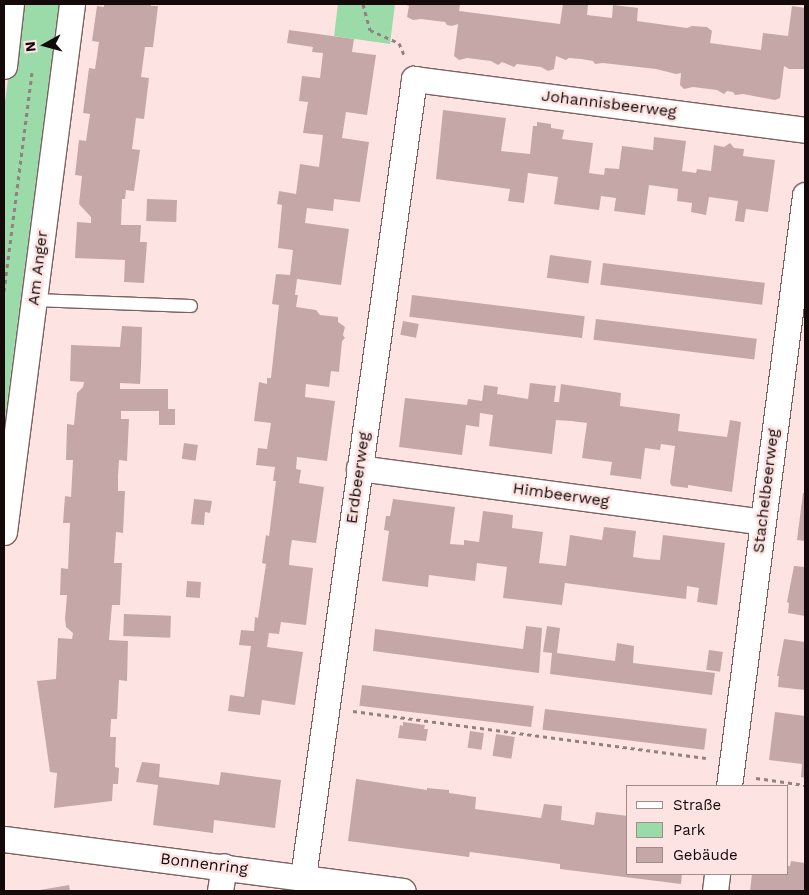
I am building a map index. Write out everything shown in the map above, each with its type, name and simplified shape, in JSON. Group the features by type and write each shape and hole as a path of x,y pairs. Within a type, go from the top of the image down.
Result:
{"street":[{"path":"4,66 11,4"},
{"name":"Am Anger","path":"4,532 72,4"},
{"name":"Johannisbeerweg","path":"414,79 805,130"},
{"name":"Erdbeerweg","path":"303,877 414,79"},
{"name":"Stachelbeerweg","path":"729,781 805,195"},
{"name":"Himbeerweg","path":"360,468 762,522"},
{"name":"Bonnenring","path":"4,839 224,866 403,891"},
{"path":"220,891 224,866"},
{"path":"715,891 717,875"}],"lane":[{"path":"34,300 191,306"}],"path":[{"path":"363,4 370,30 400,44 414,79"},
{"path":"4,291 33,63"},
{"path":"328,708 704,756 729,781 805,785"}],"green space":[{"path":"18,4 59,4 4,428 4,109"},
{"path":"338,4 395,4 390,44 334,36"}],"building":[{"path":"104,4 151,4 151,6 158,6 153,47 145,47 141,77 149,78 144,119 136,118 132,149 140,150 134,191 126,190 125,199 122,199 121,225 141,225 140,242 147,242 144,283 124,282 125,260 75,258 77,222 91,223 91,217 79,204 82,176 75,175 79,140 86,141 90,114 83,113 89,68 95,69 99,42 92,41 97,6 104,7"},
{"path":"403,4 460,4 459,11 560,24 563,4 588,4 587,15 612,18 613,5 638,8 637,21 687,28 692,26 707,27 712,31 710,43 761,50 763,33 788,36 792,6 805,8 805,69 789,69 784,66 780,98 775,100 743,94 735,95 733,92 727,91 724,94 717,90 693,87 684,89 680,85 681,73 676,74 656,69 603,63 595,64 593,61 581,59 569,58 566,60 556,56 554,69 548,71 541,67 517,64 514,67 502,62 498,65 491,61 467,58 459,60 454,56 458,24 452,26 447,25 445,22 413,20 407,17 409,6"},
{"path":"289,30 354,39 352,52 376,55 367,115 346,112 342,138 369,142 360,202 334,199 333,211 307,208 305,223 349,229 341,285 297,279 295,295 298,295 296,307 316,310 320,315 338,317 338,322 345,327 343,335 345,338 342,341 339,372 331,371 329,387 306,384 305,397 335,401 327,461 297,457 296,469 301,470 299,483 324,487 316,543 292,540 290,552 289,565 313,568 306,625 281,622 279,634 269,633 267,647 303,652 295,705 262,700 260,715 228,711 230,695 244,697 251,646 239,645 241,630 254,631 255,617 258,618 266,564 262,563 266,535 269,536 276,481 273,481 275,467 256,465 258,448 267,449 271,423 254,421 259,382 267,384 267,378 271,378 279,305 272,304 276,274 290,275 293,250 278,248 282,205 277,204 279,191 296,194 300,164 319,167 323,135 303,133 308,102 299,101 302,76 320,78 323,53 312,52 313,47 287,43"},
{"path":"443,110 506,118 501,151 530,154 533,126 537,126 537,122 551,124 551,128 564,130 562,139 593,143 589,173 604,175 605,168 619,169 622,146 653,150 654,137 686,141 682,171 696,173 697,169 711,171 714,145 724,147 730,143 734,148 744,149 743,156 775,160 768,212 746,209 744,222 735,221 738,201 709,197 706,215 691,212 692,203 677,201 678,189 649,185 645,215 614,211 616,198 601,196 599,210 554,204 558,177 528,173 524,203 508,201 510,189 436,179"},
{"path":"147,199 177,200 176,222 146,221"},
{"path":"550,255 592,261 588,284 547,278"},
{"path":"603,263 765,283 762,305 600,285"},
{"path":"412,295 585,316 582,338 409,317"},
{"path":"596,319 757,339 754,360 593,340"},
{"path":"403,321 419,324 416,338 400,335"},
{"path":"122,326 142,327 141,367 140,384 120,383 120,389 168,389 168,409 175,409 175,425 159,425 159,411 121,411 121,419 129,419 127,461 119,460 118,476 118,491 125,491 123,533 116,532 114,563 122,563 120,605 112,605 109,640 128,641 127,681 119,680 117,719 111,719 110,737 116,737 115,767 119,768 118,784 113,784 112,801 54,808 57,773 50,772 37,681 56,679 58,638 72,639 73,633 66,627 67,595 60,595 61,568 68,569 70,523 63,523 65,496 71,497 73,460 66,460 67,424 74,425 77,393 83,387 84,382 70,381 71,345 120,347"},
{"path":"530,383 556,386 554,402 559,402 561,384 621,393 620,406 680,414 678,431 727,437 730,420 741,422 732,492 688,485 688,488 672,486 670,483 675,446 661,444 660,450 645,448 641,479 610,475 612,462 582,458 587,423 556,420 552,454 489,446 493,415 480,413 479,427 466,425 462,455 399,447 405,398 467,405 468,399 482,401 484,385 498,387 497,394 528,399"},
{"path":"184,443 198,445 196,461 182,459"},
{"path":"803,493 805,493 805,541 797,540"},
{"path":"194,499 212,501 210,513 205,512 204,525 191,524"},
{"path":"393,499 455,507 450,544 464,545 464,540 479,542 483,511 513,515 512,528 543,532 539,563 566,566 570,535 602,540 604,527 636,531 633,557 646,559 660,560 663,535 725,543 717,605 697,602 699,588 687,586 686,599 565,583 562,605 503,598 507,567 477,563 475,581 429,575 428,587 382,581 389,531 384,530 386,516 390,516"},
{"path":"794,566 805,567 805,616 788,613 789,603 787,602"},
{"path":"187,581 201,582 200,598 186,597"},
{"path":"124,614 171,616 170,638 123,636"},
{"path":"526,626 542,628 539,673 373,651 375,629 523,649"},
{"path":"547,626 560,628 557,653 615,661 617,643 634,646 633,663 715,673 712,695 550,674 552,653 543,652"},
{"path":"784,639 805,642 805,690 778,687 779,676 777,676"},
{"path":"709,650 723,652 720,672 706,670"},
{"path":"362,685 534,706 531,727 359,706"},
{"path":"545,709 707,729 704,750 542,730"},
{"path":"775,712 805,716 805,778 801,777 802,764 769,760"},
{"path":"403,722 425,725 424,729 428,729 426,741 398,738 400,725 403,726"},
{"path":"470,731 484,733 481,750 468,748"},
{"path":"496,734 515,737 511,759 493,756"},
{"path":"142,762 160,764 159,777 219,785 221,772 281,780 275,828 214,820 213,833 153,825 158,785 136,782"},
{"path":"356,779 427,790 427,788 449,790 449,793 476,797 475,809 541,818 544,804 562,806 561,820 594,825 596,812 626,816 626,875 682,875 681,884 560,869 560,864 470,852 469,857 348,841"},
{"path":"791,861 805,863 805,891 750,891 752,875 789,875"},
{"path":"69,885 70,891 40,891 40,890"}]}
